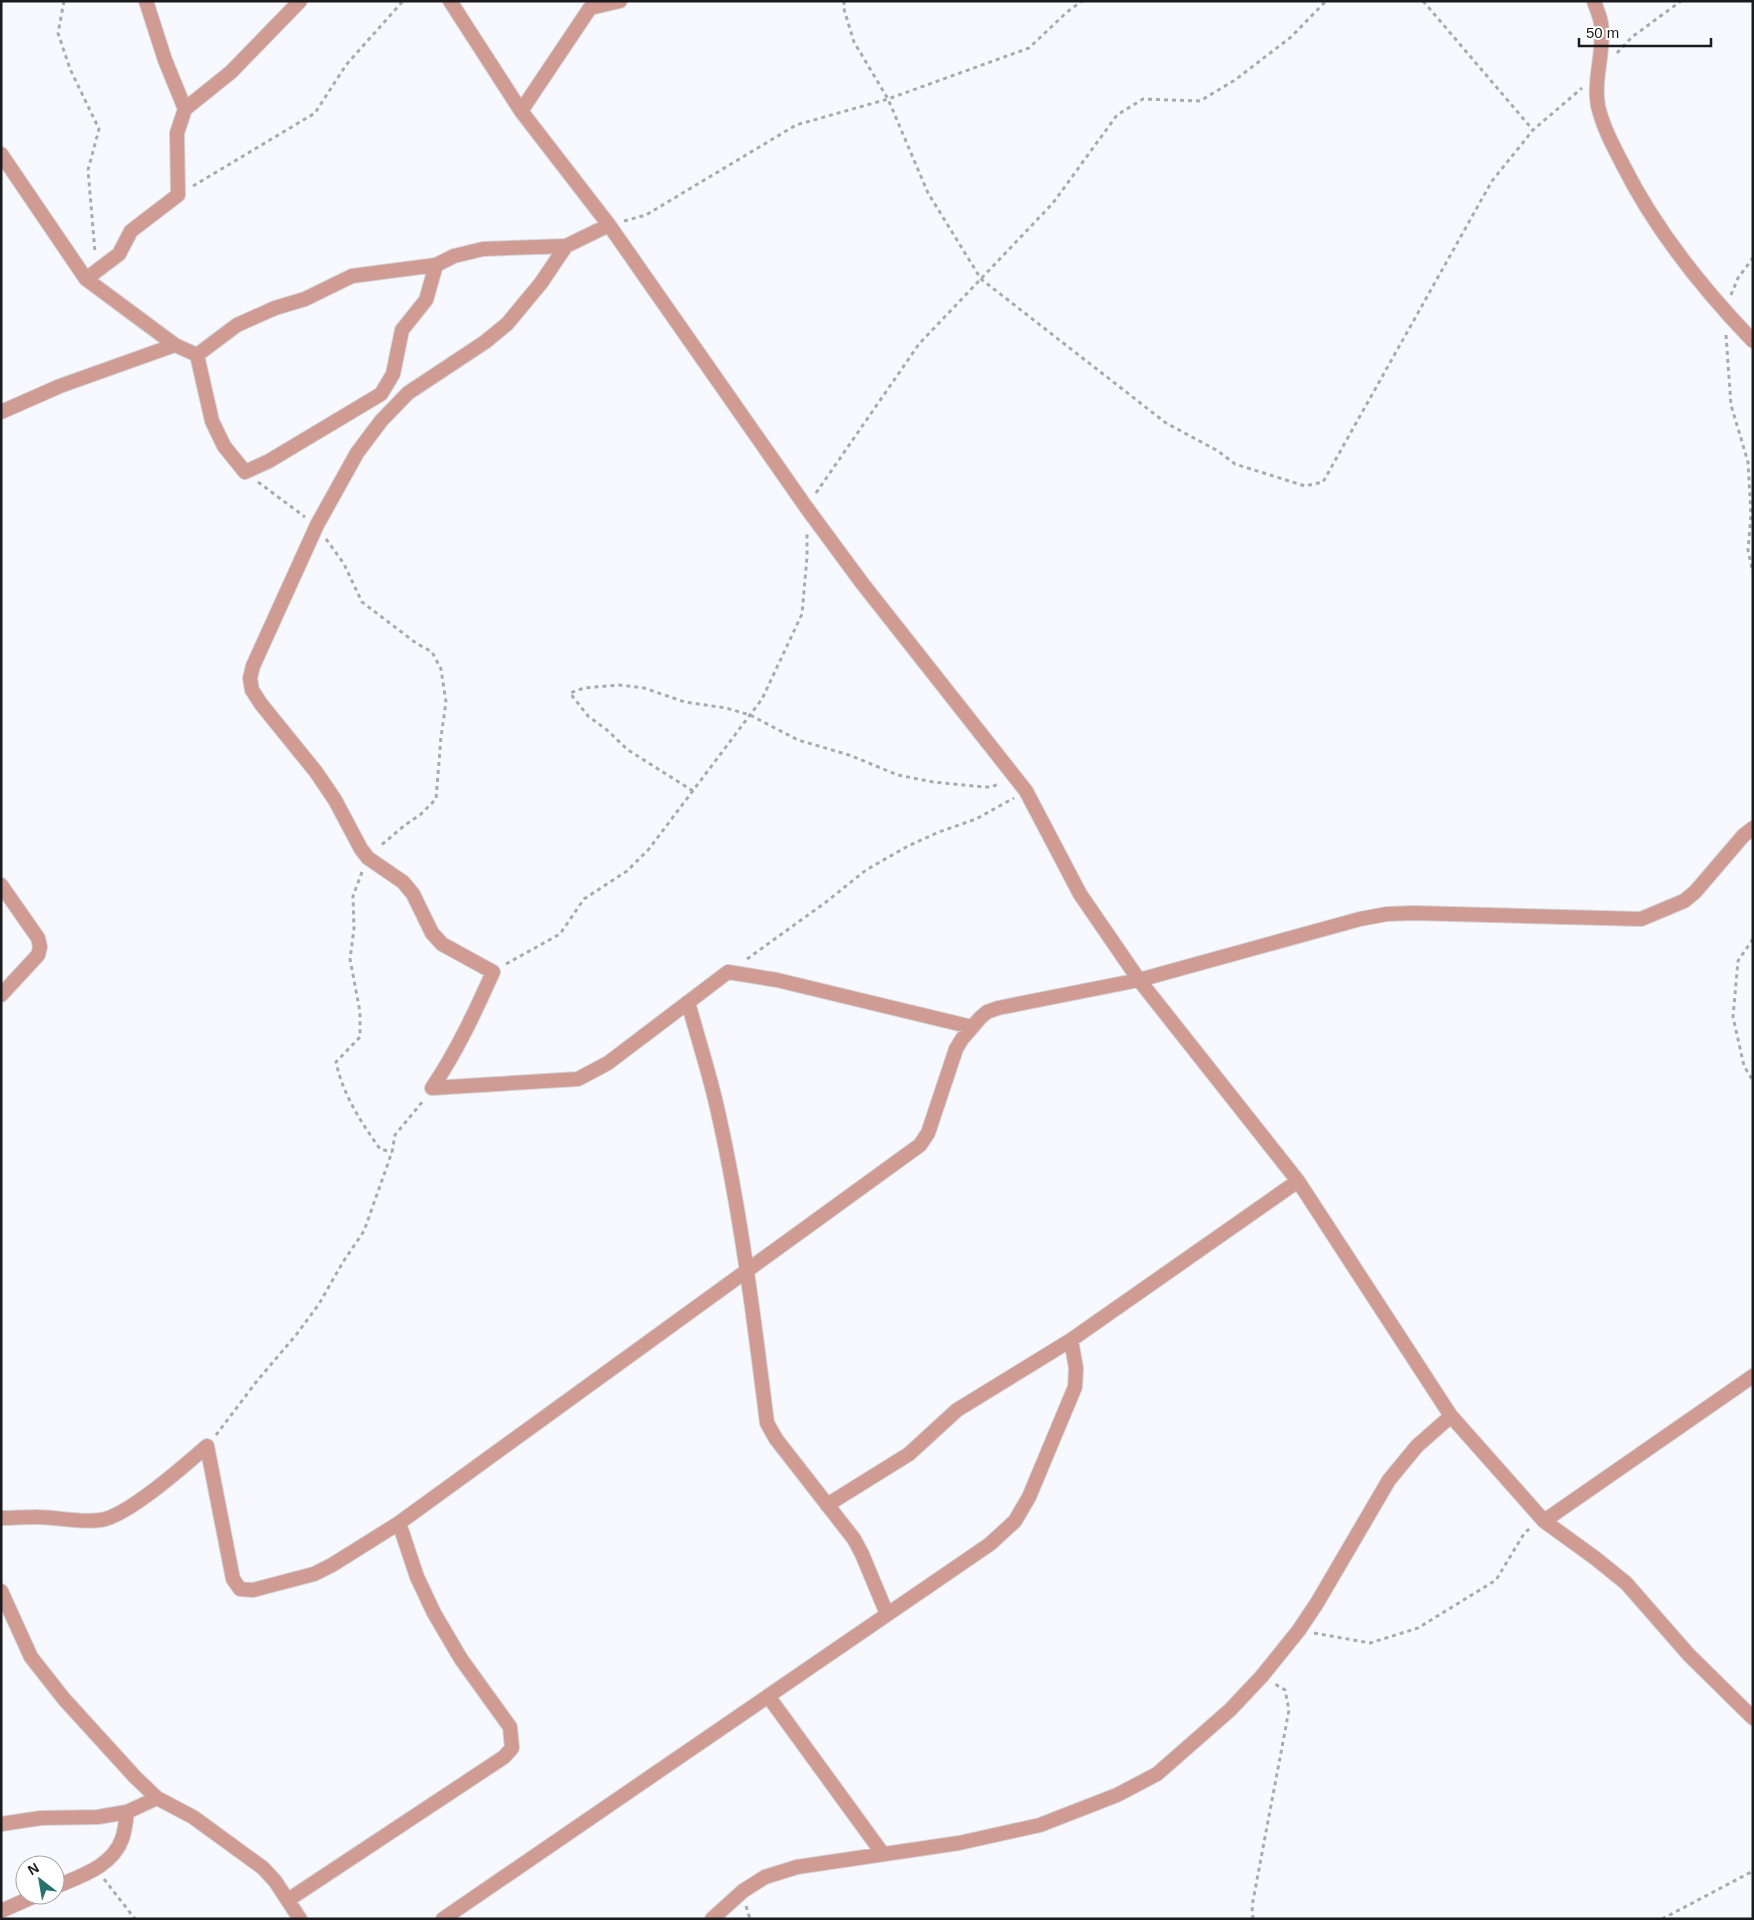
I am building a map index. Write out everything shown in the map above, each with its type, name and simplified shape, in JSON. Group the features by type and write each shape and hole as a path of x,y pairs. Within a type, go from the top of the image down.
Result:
{"street":[{"path":"146,1 165,60 184,109"},
{"path":"91,276 119,254 131,231 178,194 176,139 180,118 184,109 231,72 300,1"},
{"path":"450,1 521,110 609,224 806,507 862,583 1026,791 1080,894 1139,980 1298,1181 1451,1416 1544,1520 1626,1583 1689,1655 1753,1718"},
{"path":"521,110 588,5 620,1"},
{"path":"1594,1 1601,22 1601,44 1596,75 1598,104 1602,119 1627,174 1646,210 1667,239 1724,311 1753,341"},
{"path":"1,154 91,276 174,346 197,355"},
{"path":"197,355 237,325 266,312 305,299 352,276 436,265 454,256 483,249 566,246 609,224"},
{"path":"432,1088 448,1064 493,972 442,944 432,934 413,894 403,882 368,858 353,836 336,800 316,772 260,704 252,690 250,678 253,666 317,526 357,453 381,421 408,393 485,342 507,324 541,283 566,246"},
{"path":"197,355 212,421 224,446 245,472 269,461 381,394 393,374 402,330 426,300 436,265"},
{"path":"1,412 60,386 174,346"},
{"path":"1,1518 36,1517 103,1520 126,1509 168,1479 207,1446 233,1579 240,1589 254,1590 314,1574 332,1565 399,1523 920,1145 928,1134 956,1049 972,1027 987,1012 998,1008 1139,980 1360,919 1387,914 1424,913 1641,919 1684,901 1695,892 1743,836 1753,828"},
{"path":"1,884 38,938 40,947 38,955 1,995"},
{"path":"432,1088 578,1079 608,1063 728,972 777,980 972,1027"},
{"path":"688,1002 718,1110 746,1271 767,1423 776,1440 854,1539 887,1614"},
{"path":"827,1505 909,1454 957,1410 1071,1340 1298,1181"},
{"path":"443,1919 990,1544 1015,1521 1029,1498 1075,1387 1076,1368 1071,1340"},
{"path":"1544,1520 1753,1376"},
{"path":"712,1919 743,1891 765,1877 797,1867 960,1843 1040,1825 1117,1795 1157,1774 1230,1710 1262,1676 1299,1630 1317,1603 1389,1480 1417,1446 1451,1416"},
{"path":"288,1900 504,1757 512,1748 510,1727 461,1659 434,1613 417,1577 399,1523"},
{"path":"1,1591 31,1657 64,1699 135,1777 157,1798 193,1817 263,1868 275,1881 300,1919"},
{"path":"768,1696 883,1854"},
{"path":"1,1824 41,1818 98,1817 127,1812 157,1798"},
{"path":"65,1883 96,1869 114,1855 123,1838 127,1812"},
{"path":"1,1911 15,1905"}],"path":[{"path":"64,1 58,33 70,69 99,129 88,170 96,257 91,276"},
{"path":"178,194 315,113 346,65 403,1"},
{"path":"845,1 843,6 854,42 888,99 928,193 981,279 1166,423 1218,451 1235,464 1305,486 1323,482 1492,181 1533,130 1596,75"},
{"path":"609,224 646,215 796,125 888,99 1029,48 1067,12 1082,1"},
{"path":"493,972 560,934 584,899 627,871 649,848 762,699 802,614 807,557 806,507 919,344 1053,203 1117,115 1143,99 1200,101 1235,80 1291,37 1326,1"},
{"path":"1422,1 1452,33 1533,130"},
{"path":"1614,56 1632,37 1681,1"},
{"path":"1753,258 1738,278 1724,311 1731,405 1748,462 1751,515 1748,550 1753,573"},
{"path":"245,472 317,526 344,564 362,602 416,643 432,652 441,669 446,702 436,798 421,814 404,825 368,858 353,896 354,929 350,959 360,1012 360,1037 336,1062 340,1082 364,1126 380,1149 392,1152"},
{"path":"693,791 628,750 607,730 588,716 570,693 584,688 618,685 644,688 685,702 726,708 750,715 798,740 850,755 898,775 933,782 992,787 1014,776"},
{"path":"728,972 826,902 866,870 915,842 976,819 1026,791"},
{"path":"1753,938 1738,962 1733,1017 1744,1066 1753,1080"},
{"path":"207,1446 320,1304 343,1262 364,1231 392,1152 395,1135 432,1088"},
{"path":"1299,1630 1370,1643 1418,1628 1496,1580 1525,1532 1544,1520"},
{"path":"1253,1919 1252,1906 1289,1710 1284,1690 1262,1676"},
{"path":"96,1869 135,1919"},
{"path":"1662,1919 1753,1870"}]}
